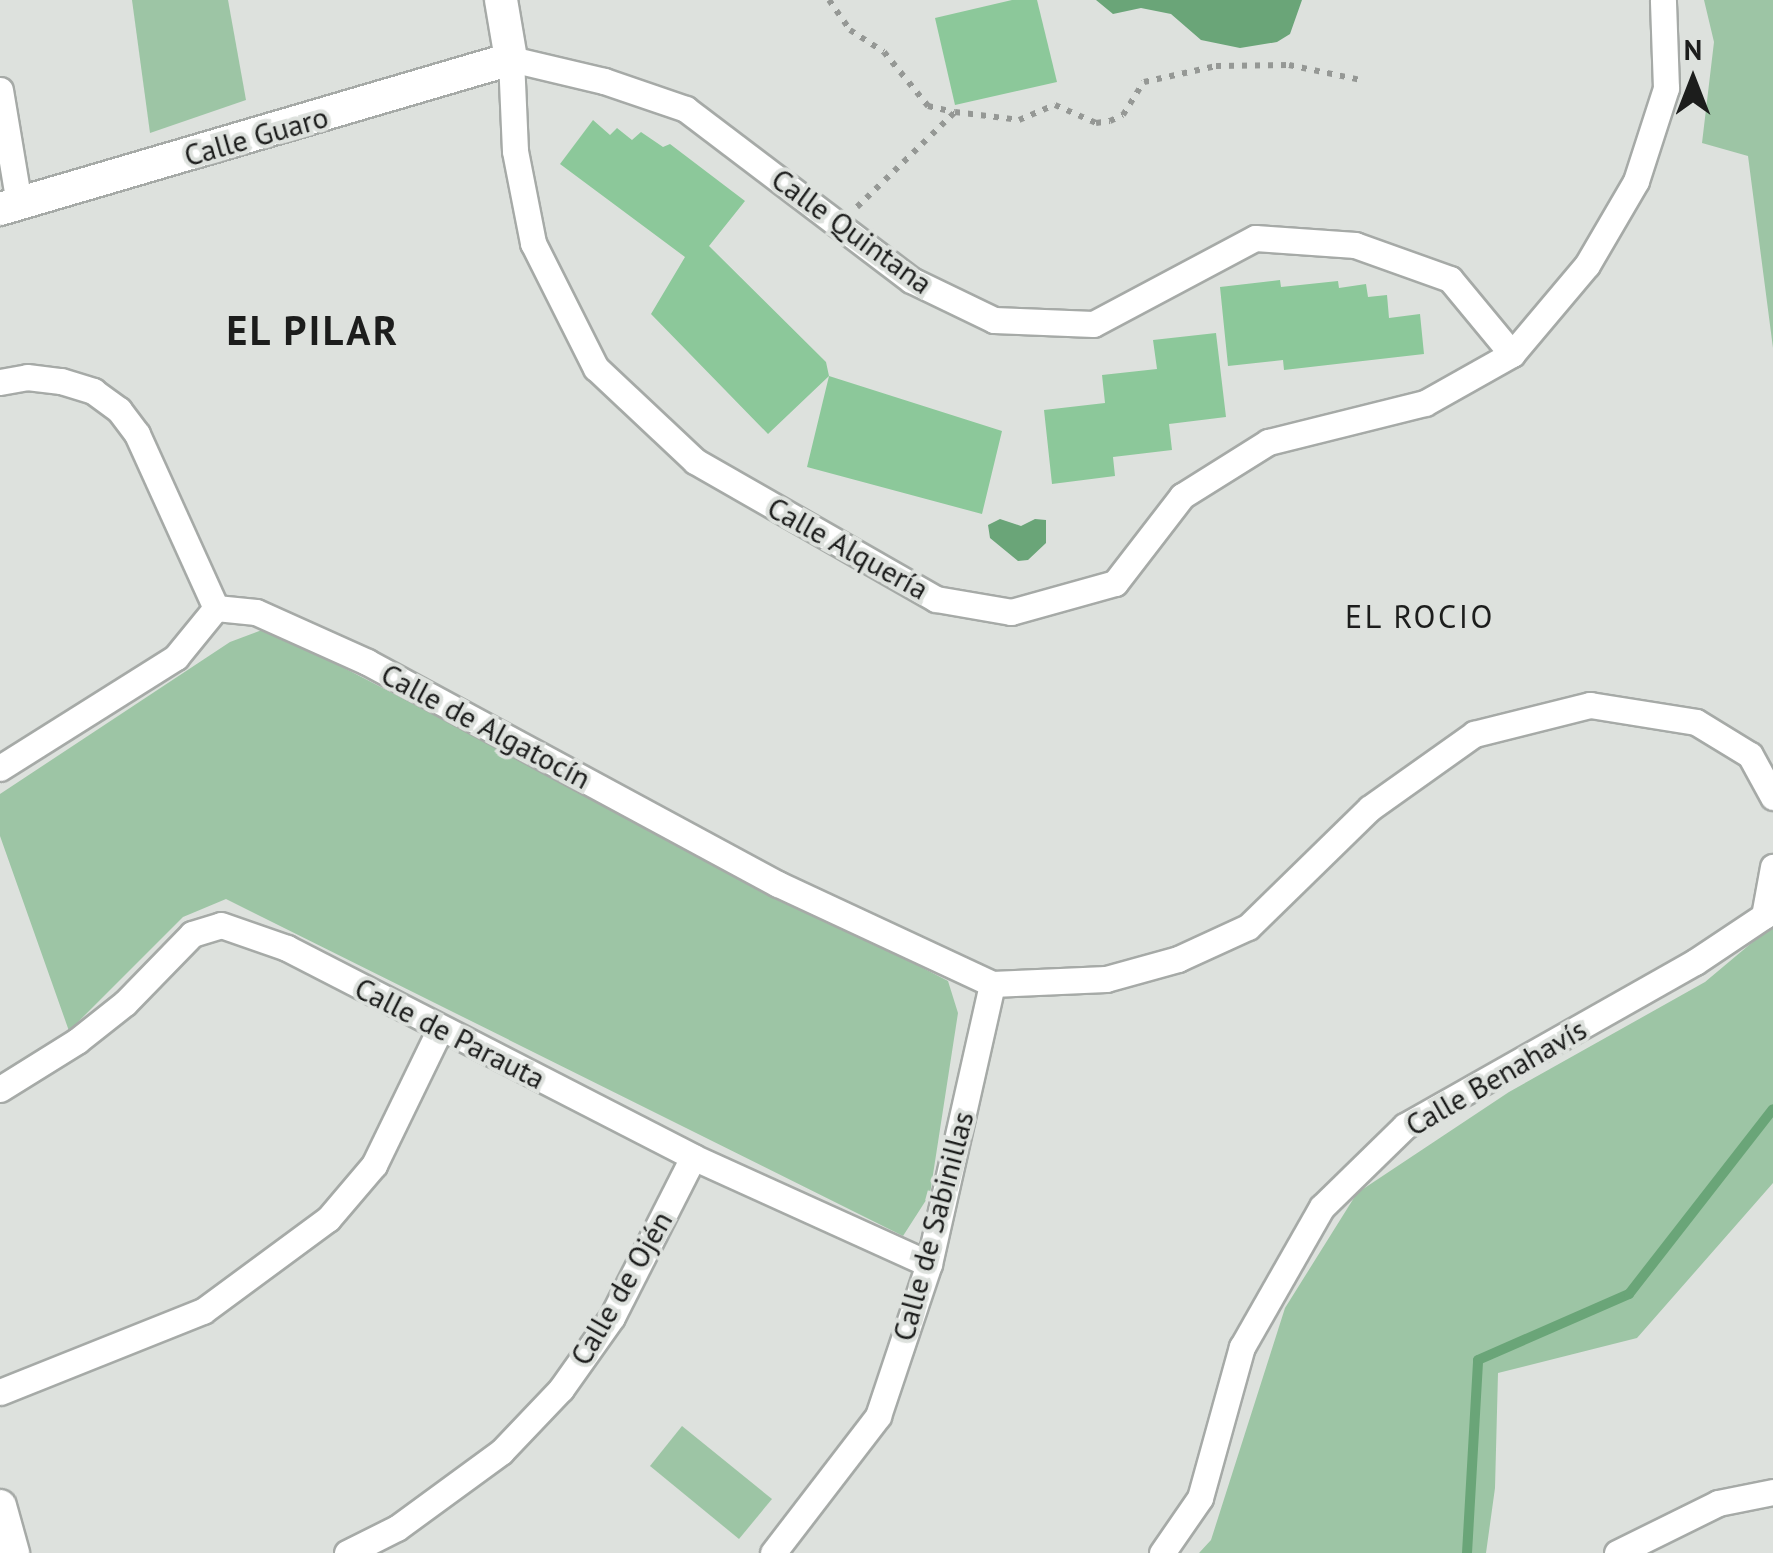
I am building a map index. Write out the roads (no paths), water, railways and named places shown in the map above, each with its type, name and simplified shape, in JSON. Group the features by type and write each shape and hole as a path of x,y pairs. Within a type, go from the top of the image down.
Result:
{"street":[{"name":"Calle Alquería","path":"502,0 511,59 515,151 533,243 596,368 695,461 936,599 1011,612 1115,583 1182,496 1268,442 1425,403 1512,354"},
{"path":"1512,354 1587,265 1636,181 1666,88 1663,0"},
{"name":"Calle Guaro","path":"10,206 511,59"},
{"name":"Calle Quintana","path":"511,59 604,81 686,108 911,280 994,320 1093,324 1255,238 1354,246 1450,280 1512,354"},
{"path":"0,90 10,206"},
{"path":"0,382 27,377 61,381 93,391 119,410 137,434 216,608 176,657 0,768"},
{"name":"Calle de Algatocín","path":"216,608 274,617 367,662 778,884 992,984"},
{"path":"992,984 1106,978 1178,960 1248,926 1370,808 1474,734 1590,705 1696,722 1750,755 1773,796"},
{"name":"Calle Benahavís","path":"1162,1553 1200,1498 1242,1347 1322,1207 1405,1126 1610,1012 1764,916 1773,867"},
{"name":"Calle de Parauta","path":"0,1089 78,1041 125,1003 192,934 221,926 287,948 693,1157 929,1264"},
{"name":"Calle de Sabinillas","path":"773,1553 878,1416 929,1264 992,984"},
{"path":"0,1392 203,1311 328,1220 374,1165 440,1030"},
{"name":"Calle de Ojén","path":"347,1553 397,1528 500,1452 561,1389 612,1317 693,1157"},
{"path":"1618,1553 1718,1503 1773,1492"},
{"path":"0,1506 13,1553"}],"waterway":[{"path":"1467,1553 1478,1360 1629,1294 1773,1109"}],"district":[{"name":"EL PILAR","path":"313,330"},
{"name":"EL ROCIO","path":"1420,616"}]}
